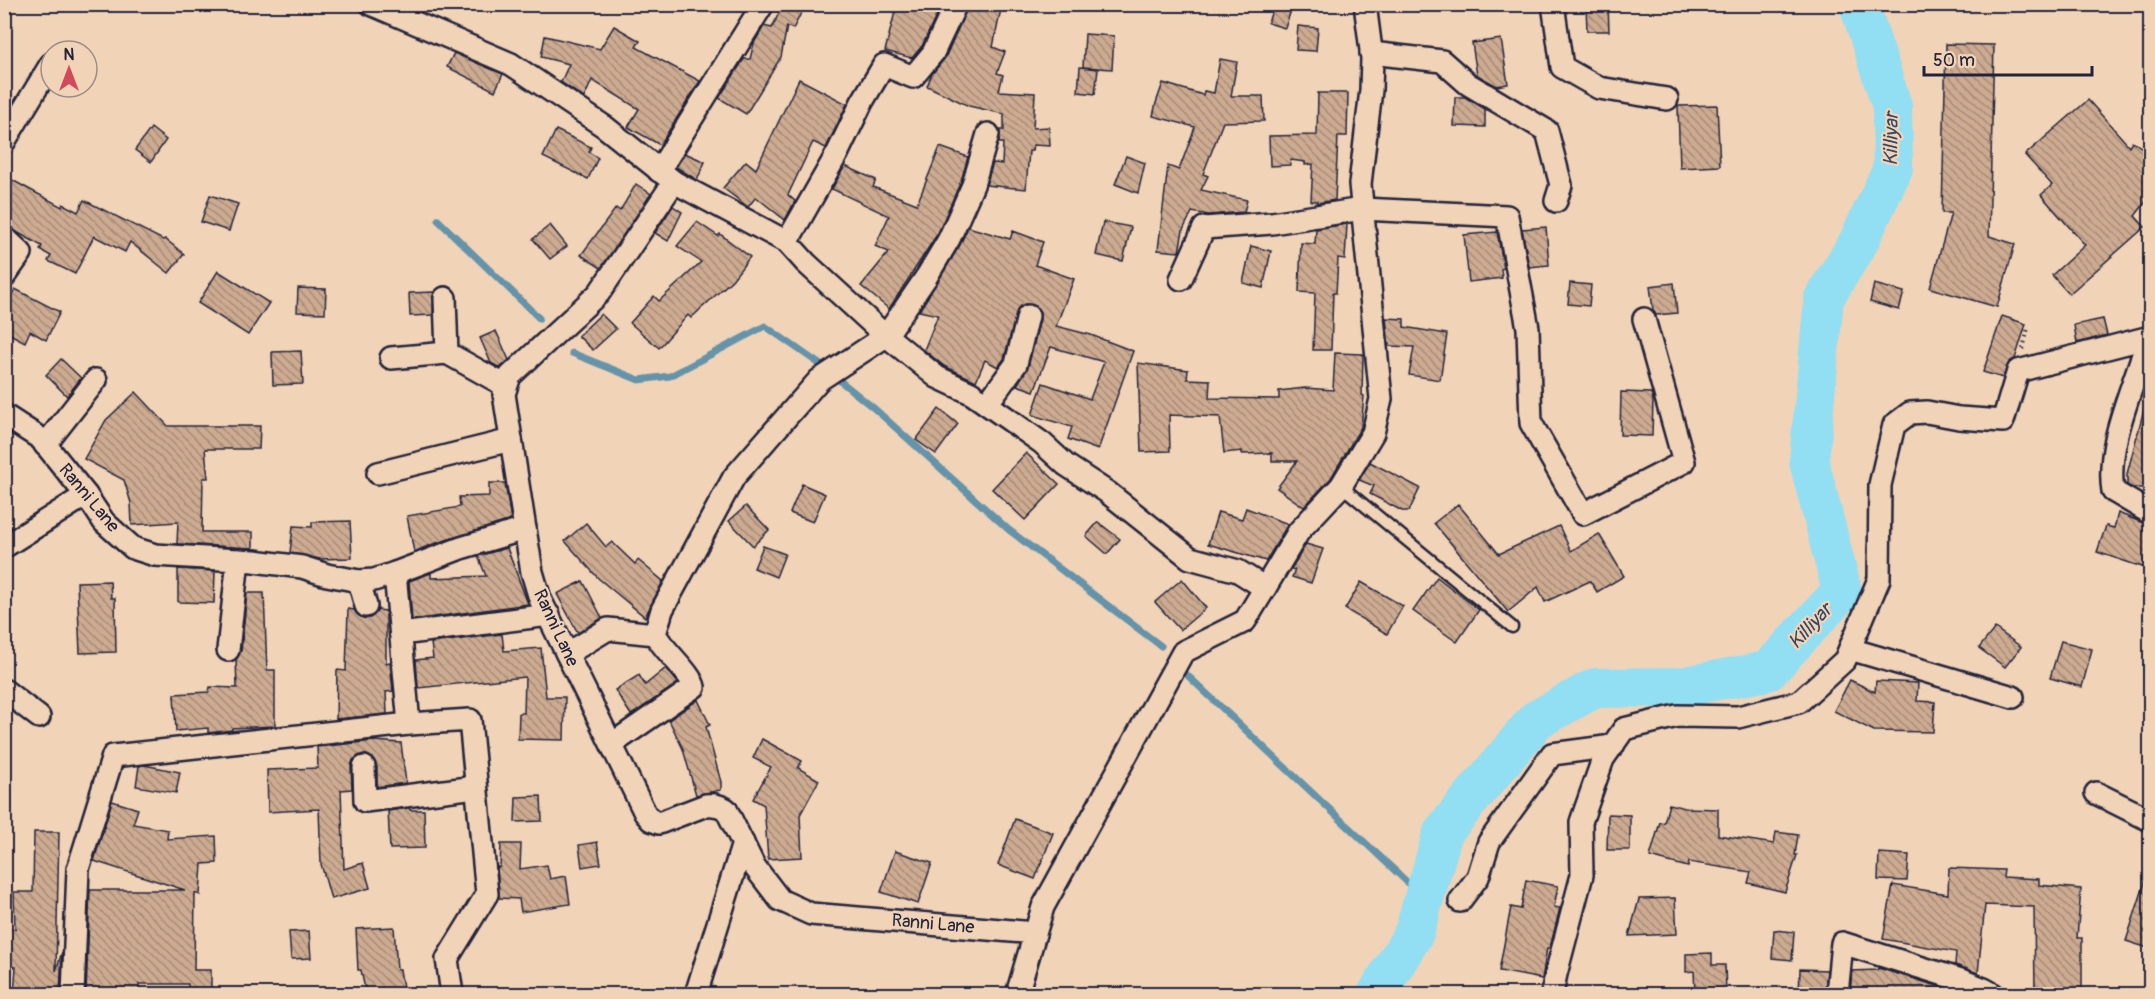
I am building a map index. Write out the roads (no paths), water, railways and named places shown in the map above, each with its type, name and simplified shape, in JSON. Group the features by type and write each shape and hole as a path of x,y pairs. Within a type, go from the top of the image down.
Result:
{"street":[{"path":"371,4 511,64 605,127 667,177 787,242 806,263 886,336 937,377 971,393 1042,443 1066,465 1107,492 1190,558 1238,572 1265,588"},
{"path":"525,529 504,394 510,376 599,293 667,177 763,4"},
{"path":"787,242 884,65 913,76 933,53 956,4"},
{"path":"1017,994 1043,907 1183,652 1245,621 1299,531 1341,486 1373,433 1381,399 1360,184 1371,90 1371,53 1365,4"},
{"path":"1553,4 1562,67 1599,88 1667,99"},
{"path":"1371,53 1442,61 1468,84 1547,131 1561,185 1556,201"},
{"path":"4,142 39,84"},
{"path":"612,744 694,687 693,679 661,646 655,634 662,610 734,477 819,380 886,336 949,239 973,185 988,134"},
{"path":"1181,279 1204,228 1272,223 1362,209 1507,216 1528,328 1531,423 1583,514 1684,462 1644,319"},
{"path":"4,237 21,253 4,277"},
{"path":"446,298 447,353"},
{"path":"987,404 1016,364 1028,316"},
{"path":"1552,994 1582,875 1581,822 1603,759 1624,729 1677,716 1738,717 1799,702 1845,660 1879,579 1880,485 1894,425 1910,413 1927,412 1959,418 2003,421 2018,371 2151,337"},
{"path":"2119,346 2146,359 2121,422 2110,475 2113,491 2151,513"},
{"path":"391,358 447,353 506,386"},
{"path":"45,445 96,380"},
{"name":"Ranni Lane","path":"4,415 41,439 86,495 104,522 134,548 155,555 302,567 327,575 359,581 374,580 461,548 525,529 532,572 540,599 645,813 651,820 659,823 714,804 726,809 754,866 780,900 811,914 1035,933"},
{"path":"378,473 511,440"},
{"path":"4,547 86,495"},
{"path":"228,650 238,560"},
{"path":"395,573 409,724"},
{"path":"359,581 366,606"},
{"path":"401,634 549,615"},
{"path":"567,654 608,629 655,634"},
{"path":"1850,649 2013,698"},
{"path":"4,690 39,717"},
{"path":"73,994 78,869 113,756 409,724 470,720 487,894 447,959 452,994"},
{"path":"1460,901 1478,877 1489,842 1552,754 1613,746"},
{"path":"364,767 365,801 476,787"},
{"path":"2096,793 2151,820"},
{"path":"696,994 743,843"},
{"path":"1837,994 1842,943 1984,988 1993,994"}],"lane":[{"path":"1341,486 1512,627"}],"waterway":[{"name":"Killiyar","path":"1377,994 1414,933 1443,832 1536,720 1595,688 1680,687 1768,671 1842,591 1809,461 1824,298 1859,241 1893,168 1892,106 1859,4"},
{"path":"438,220 539,318"},
{"path":"572,353 639,380 670,376 765,326 818,363 876,410 1009,530 1161,646"},
{"path":"1187,675 1424,898"}]}
